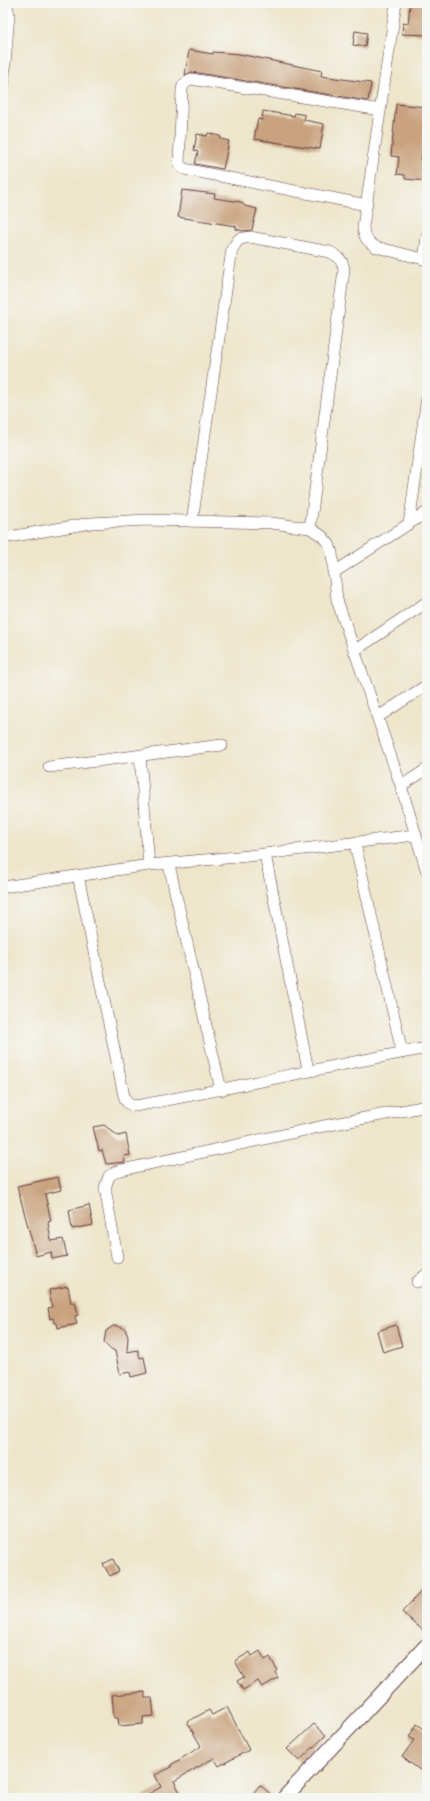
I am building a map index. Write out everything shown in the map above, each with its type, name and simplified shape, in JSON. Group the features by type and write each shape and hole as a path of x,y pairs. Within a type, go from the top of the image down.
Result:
{"street":[{"path":"3,90 9,14 6,3"},
{"path":"396,3 366,205 364,234 369,243 376,247 426,259 427,237"},
{"path":"366,205 184,169 179,164 182,90 183,85 191,79 380,110"},
{"path":"192,522 232,249 239,239 250,237 330,252 340,258 343,263 344,270 310,528"},
{"path":"409,524 427,397"},
{"path":"333,573 427,512"},
{"path":"3,538 91,523 146,520 271,523 310,528 322,536 329,544 332,554 337,600 401,786 427,872"},
{"path":"354,651 427,602"},
{"path":"378,717 427,685"},
{"path":"49,767 222,745"},
{"path":"140,755 149,865"},
{"path":"401,786 427,769"},
{"path":"3,887 149,865 169,865 415,836"},
{"path":"355,844 402,1052"},
{"path":"265,854 308,1070"},
{"path":"169,865 221,1090"},
{"path":"78,875 126,1101 130,1105 135,1106 221,1090 308,1070 427,1048"},
{"path":"117,1257 105,1188 109,1176 116,1171 320,1127 427,1106"},
{"path":"417,1282 427,1274"},
{"path":"284,1798 427,1645"}],"building":[{"path":"410,3 427,3 427,35 402,34 403,23 408,24"},
{"path":"355,31 367,33 365,47 353,45"},
{"path":"189,50 213,54 213,52 239,54 322,71 321,76 371,83 368,101 192,72 185,75"},
{"path":"396,104 427,107 427,136 424,135 421,160 427,161 427,181 405,179 405,175 397,174 399,157 391,156"},
{"path":"263,111 294,116 295,113 305,115 304,120 324,124 320,149 254,139 258,119 262,120"},
{"path":"208,133 220,136 221,139 229,141 223,169 195,164 198,152 194,150 197,134 207,136"},
{"path":"182,190 215,194 214,198 241,202 245,206 257,209 252,230 243,231 236,229 236,226 178,217"},
{"path":"104,1125 118,1136 126,1134 130,1155 124,1156 125,1162 106,1164 102,1150 99,1151 93,1127"},
{"path":"58,1177 61,1190 45,1194 51,1221 48,1222 51,1241 63,1239 67,1256 52,1259 51,1252 36,1256 17,1186"},
{"path":"89,1205 93,1225 72,1229 69,1210"},
{"path":"68,1286 71,1303 75,1302 78,1315 75,1316 77,1324 58,1328 57,1323 54,1323 53,1318 50,1319 48,1308 52,1307 49,1290"},
{"path":"396,1325 402,1346 383,1352 377,1331"},
{"path":"113,1326 125,1329 128,1337 127,1352 138,1350 140,1358 144,1357 147,1373 131,1377 130,1372 120,1374 115,1351 109,1348 104,1342 106,1331"},
{"path":"113,1559 119,1571 110,1576 103,1564"},
{"path":"427,1585 427,1634 402,1612"},
{"path":"260,1651 265,1660 270,1657 277,1670 275,1672 278,1678 262,1687 258,1681 243,1690 237,1681 244,1677 235,1661 250,1652 252,1656"},
{"path":"145,1692 145,1698 152,1698 154,1716 143,1717 143,1724 119,1726 118,1718 114,1718 112,1695"},
{"path":"227,1707 249,1750 219,1766 214,1758 174,1781 183,1798 141,1798 161,1787 155,1775 172,1767 171,1765 201,1746 187,1722 209,1710 212,1715"},
{"path":"314,1724 326,1735 299,1761 287,1749"},
{"path":"417,1724 427,1731 427,1775 402,1757 414,1740 409,1737"},
{"path":"260,1785 275,1798 249,1798"}]}
